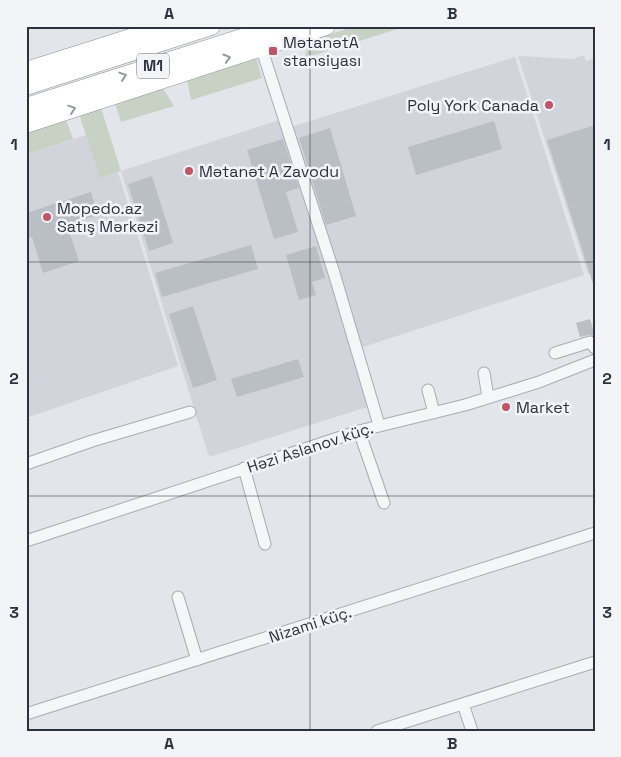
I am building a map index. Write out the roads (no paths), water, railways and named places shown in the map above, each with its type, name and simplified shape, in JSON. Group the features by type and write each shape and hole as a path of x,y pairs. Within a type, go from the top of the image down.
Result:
{"highway":[{"path":"26,71 168,26"},
{"name":"M1","path":"26,86 211,26"},
{"name":"M1","path":"26,107 279,26"},
{"path":"26,124 326,26"}],"street":[{"path":"261,47 331,264 379,425"},
{"path":"556,353 590,342 593,343 595,348"},
{"name":"Həzi Aslanov küç.","path":"26,541 359,430 434,413 539,382 595,360"},
{"path":"484,373 488,397"},
{"path":"428,390 434,413"},
{"path":"26,464 92,441 190,412"},
{"path":"359,430 384,503"},
{"path":"244,468 265,544"},
{"name":"Nizami küç.","path":"26,714 595,533"},
{"path":"178,597 196,660"},
{"path":"377,731 595,662"},
{"path":"463,704 472,731"}],"place":[{"name":"MətanətA stansiyası","path":"273,51"},
{"name":"Poly York Canada","path":"549,105"},
{"name":"Mətanət A Zavodu","path":"189,171"},
{"name":"Mopedo.az Satış Mərkəzi","path":"47,217"},
{"name":"Market","path":"506,407"}]}
